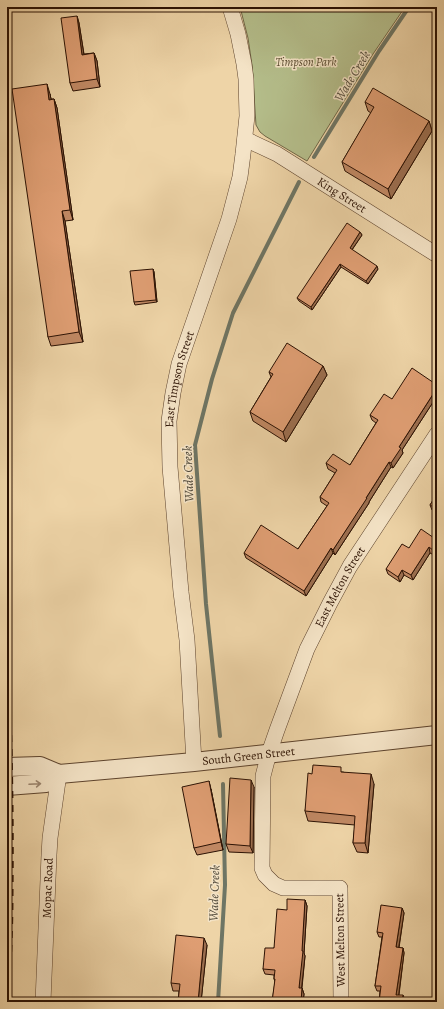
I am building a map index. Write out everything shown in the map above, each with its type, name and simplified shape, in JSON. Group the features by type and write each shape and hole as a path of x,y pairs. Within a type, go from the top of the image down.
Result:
{"street":[{"name":"East Timpson Street","path":"194,762 187,640 181,592 170,467 169,421 179,364 230,220 240,177 247,109 244,64 238,34 230,7"},
{"name":"King Street","path":"245,139 277,154 437,255"},
{"name":"East Melton Street","path":"269,754 307,649 330,603 350,566 437,434"},
{"name":"South Green Street","path":"7,767 40,766 59,774 194,762 437,735"},
{"name":"West Melton Street","path":"269,754 263,776 263,872 274,884 283,888 340,888 341,1002"},
{"name":"South Green Street","path":"7,786 46,783 59,774"},
{"name":"Mopac Road","path":"43,1002 50,838 59,774"}],"green space":[{"name":"Timpson Park","path":"240,7 405,7 373,54 307,161 265,136 260,132 256,125 252,65 248,38"}],"building":[{"path":"77,16 82,55 94,53 97,79 70,83 61,18"},
{"path":"47,84 49,100 54,99 70,210 62,211 79,332 48,337 12,89"},
{"path":"373,88 429,121 388,189 342,162 374,107 365,102"},
{"path":"347,223 360,232 350,248 377,266 366,281 340,264 311,307 297,298"},
{"path":"153,269 156,300 134,302 130,271"},
{"path":"287,343 323,366 283,432 250,412 273,374 269,372"},
{"path":"437,346 437,355 433,352"},
{"path":"412,368 437,385 437,388 399,447 401,448 391,463 389,462 333,550 331,548 304,591 244,553 261,525 298,549 329,503 320,497 337,470 326,463 333,454 350,465 378,420 370,415 384,394 392,399"},
{"path":"437,494 437,509 430,505"},
{"path":"421,529 437,540 437,547 434,551 429,547 411,575 402,570 398,577 386,569 402,544 409,548"},
{"path":"313,765 341,767 341,772 371,774 365,843 353,843 355,816 305,811 308,773 312,774"},
{"path":"230,778 251,780 250,846 226,844"},
{"path":"209,781 221,842 194,848 182,787"},
{"path":"287,899 305,900 303,951 299,988 302,988 301,1002 272,1002 275,970 263,969 265,948 274,948 277,909 287,910"},
{"path":"381,905 402,908 396,947 403,948 396,995 403,995 402,1002 379,1002 381,986 375,986 383,933 377,932"},
{"path":"176,935 204,938 198,1002 178,1002 180,984 171,983"}],"waterway":[{"name":"Wade Creek","path":"314,157 379,51 409,7"},
{"name":"Wade Creek","path":"220,736 206,604 195,445 212,379 233,313 299,182"},
{"name":"Wade Creek","path":"218,1002 225,885 223,784"}],"railway":[{"path":"7,637 11,734 12,830 12,922 8,1002"}]}
